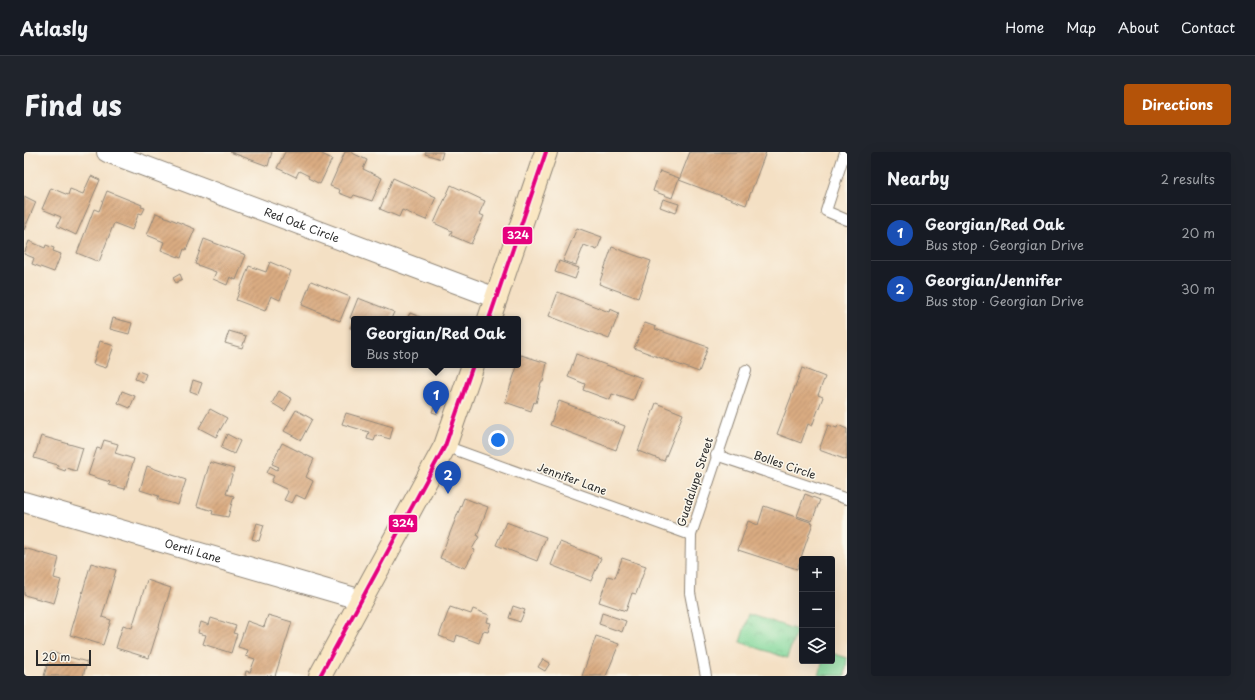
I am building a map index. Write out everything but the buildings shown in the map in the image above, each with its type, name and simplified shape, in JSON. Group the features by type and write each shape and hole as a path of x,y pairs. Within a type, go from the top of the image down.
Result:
{"street":[{"name":"Red Oak Circle","path":"107,152 496,298"},
{"path":"490,316 546,152"},
{"path":"320,676 445,446 472,368"},
{"name":"Oertli Lane","path":"24,502 362,600"}],"lane":[{"path":"845,152 826,211 847,220"},
{"name":"Guadalupe Street","path":"706,676 690,593 691,535 716,455 746,370"},
{"name":"Jennifer Lane","path":"445,446 691,535"},
{"name":"Bolles Circle","path":"716,455 847,499"}],"green space":[{"path":"749,614 797,630 787,658 740,642"},
{"path":"835,654 847,658 845,676 818,675 822,664 835,664"}],"transit line":[{"name":"324","path":"490,316 546,152"},
{"name":"324","path":"320,676 445,446 472,368"}],"place":[{"name":"Georgian/Red Oak","path":"436,414"},
{"name":"Georgian/Jennifer","path":"448,494"}]}
